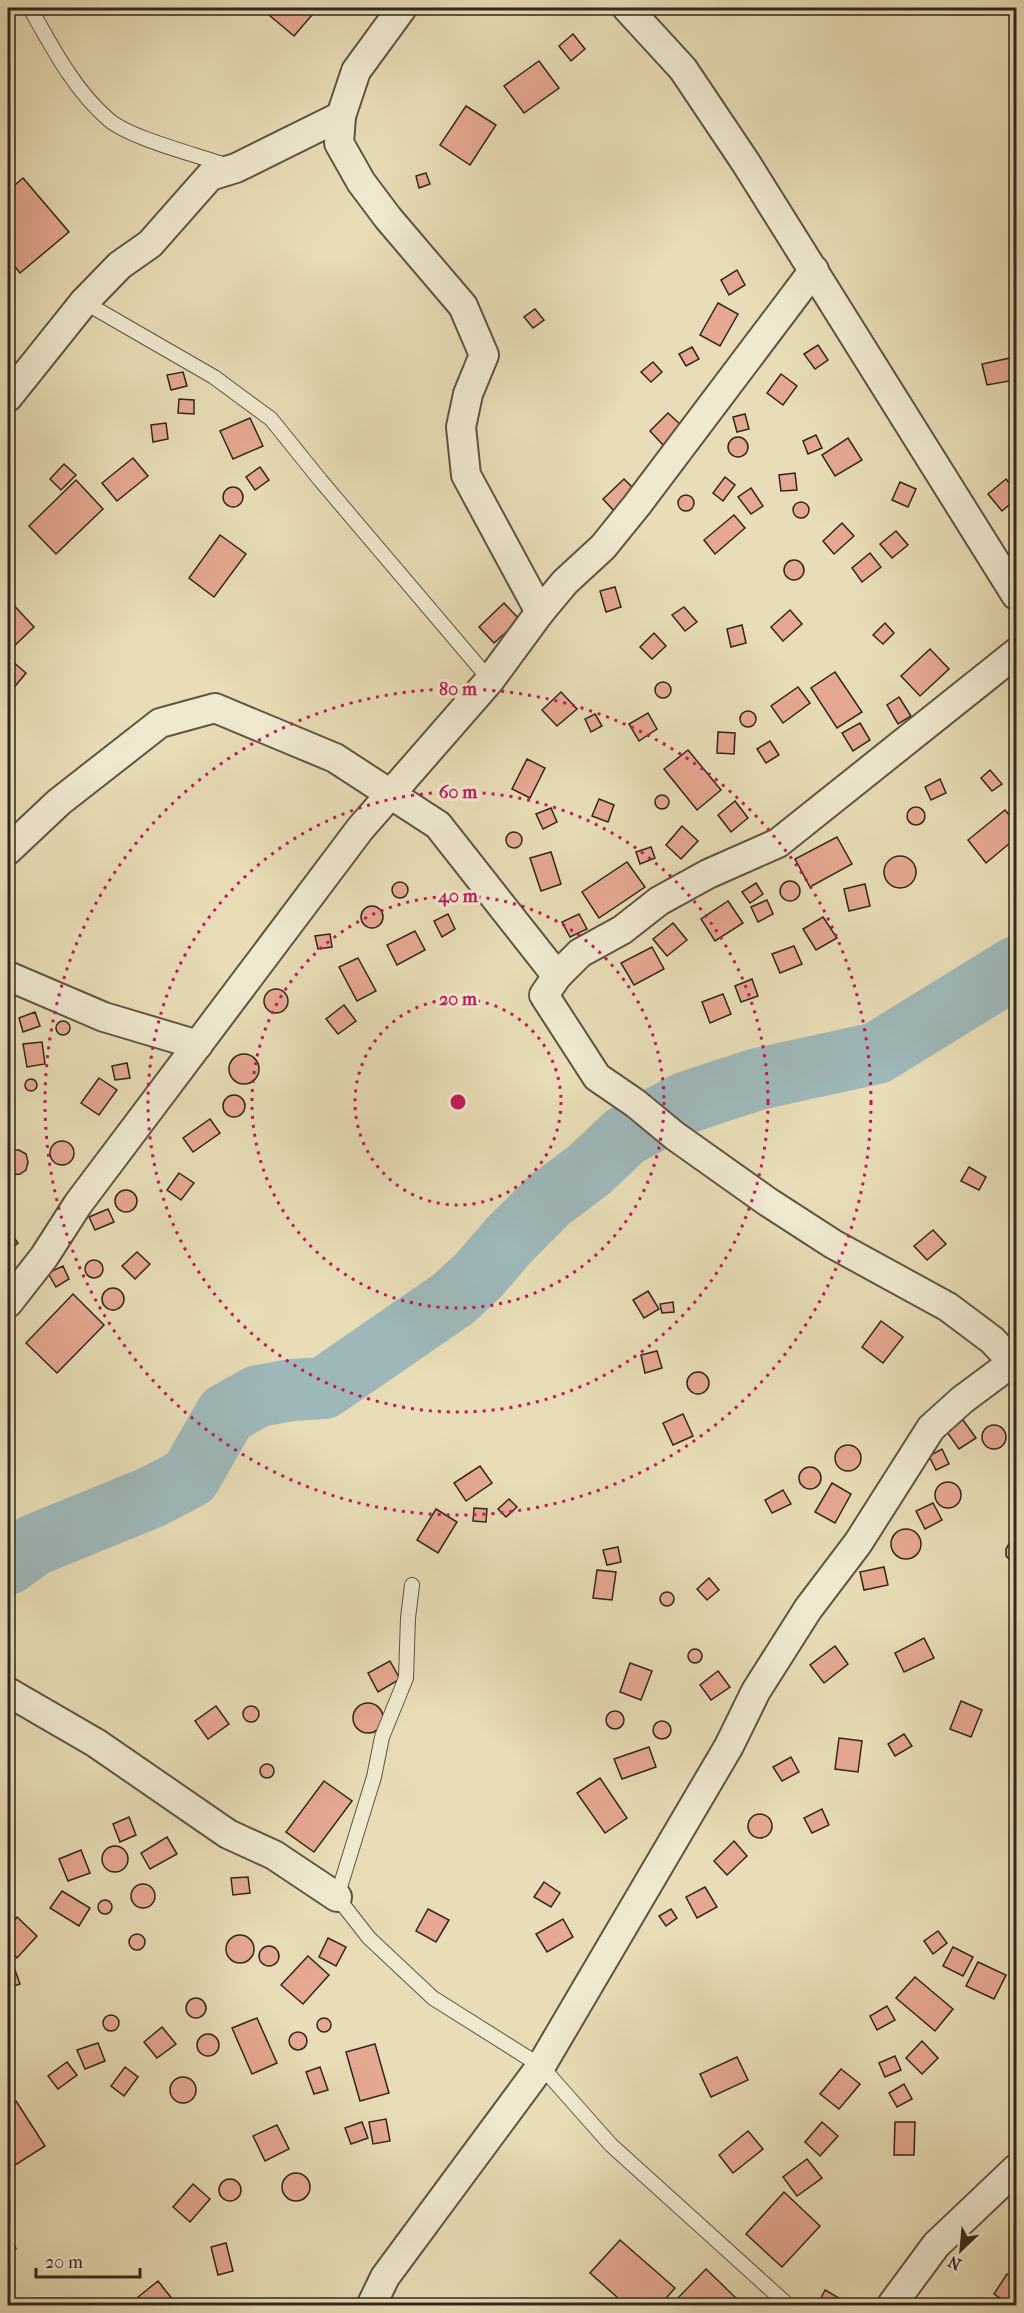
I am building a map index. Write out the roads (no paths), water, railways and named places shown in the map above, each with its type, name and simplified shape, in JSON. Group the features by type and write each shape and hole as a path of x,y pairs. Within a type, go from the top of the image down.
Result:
{"street":[{"path":"402,8 356,71 341,117 339,143 361,182 395,226 464,306 484,355 468,394 461,427 466,475 540,612"},
{"path":"627,8 683,69 746,163 1017,595"},
{"path":"8,397 84,302 120,266 150,244 210,176 236,168 341,117"},
{"path":"8,1303 44,1257 78,1204 360,830 490,680 565,582 603,546 637,505 814,270"},
{"path":"371,2306 385,2277 541,2066 729,1746 756,1691 808,1610 858,1543 931,1428 962,1400 1015,1364 992,1340 948,1307 833,1244 768,1202 597,1077 544,995 557,976 580,953 622,930 659,901 708,874 778,843 1017,653"},
{"path":"8,850 59,802 160,723 215,708 335,758 438,825 557,976"},
{"path":"8,976 104,1017 198,1045"},
{"path":"8,1692 96,1743 228,1834 274,1855 336,1897"},
{"path":"891,2306 936,2245 1017,2169"}],"lane":[{"path":"30,8 75,83 110,121 140,136 236,168"},
{"path":"84,302 214,377 271,419 490,680"},
{"path":"412,1585 408,1618 406,1678 382,1737 374,1777 336,1897 369,1938 433,1998 541,2066 611,2145 789,2306"}],"waterway":[{"path":"8,1564 34,1545 152,1497 190,1477 226,1414 258,1396 292,1390 324,1388 453,1299 478,1276 510,1239 549,1200 589,1170 625,1136 685,1103 724,1090 758,1079 877,1053 1016,967"}]}
